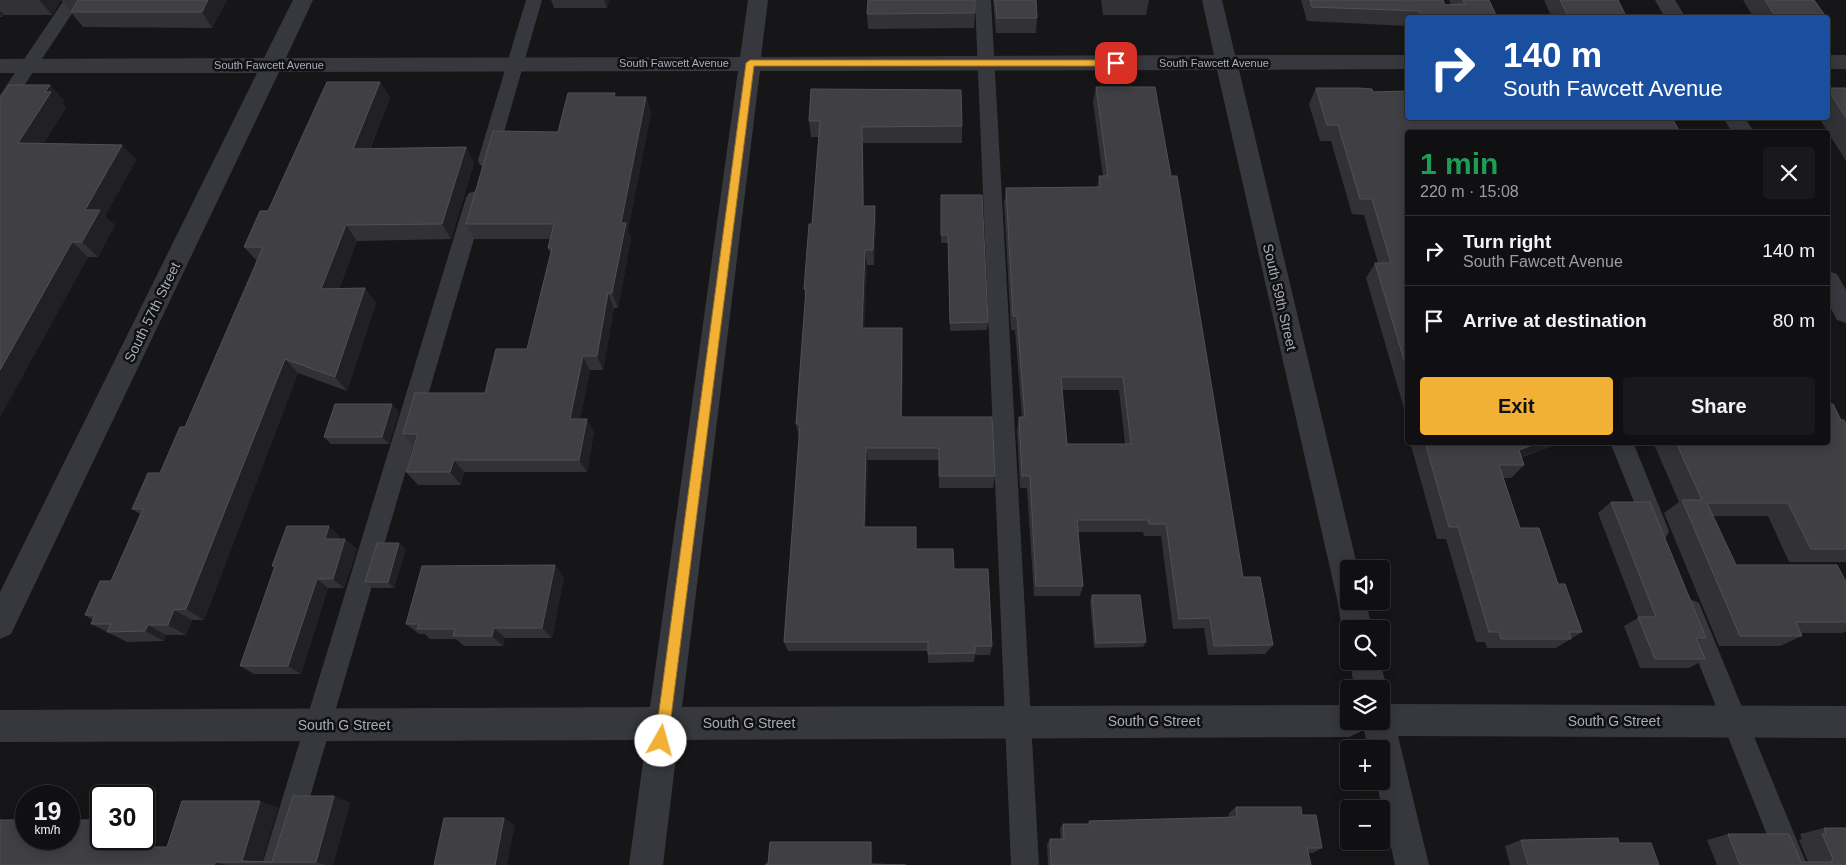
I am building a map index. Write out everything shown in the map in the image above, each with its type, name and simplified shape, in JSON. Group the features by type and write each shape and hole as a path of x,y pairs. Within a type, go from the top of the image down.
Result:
{"street":[{"name":"South 57th Street","path":"0,624 303,0"},
{"path":"646,865 758,0"},
{"name":"South 59th Street","path":"1212,0 1341,560"},
{"path":"1665,0 1674,15"},
{"name":"South Fawcett Avenue","path":"0,66 1405,62"},
{"path":"1830,62 1846,62"},
{"path":"1830,285 1846,313"},
{"name":"South G Street","path":"0,726 1340,720"},
{"name":"South G Street","path":"1390,721 1846,722"},
{"path":"1382,730 1412,865"}],"lane":[{"path":"0,109 73,0"},
{"path":"276,865 534,0"},
{"path":"983,0 1025,865"},
{"path":"1622,445 1665,550"},
{"path":"1680,586 1793,865"}],"building":[{"path":"78,0 208,0 202,12 71,12"},
{"path":"868,0 975,0 975,13 867,14"},
{"path":"995,0 1036,0 1037,18 997,18"},
{"path":"1310,0 1443,0 1445,5 1465,4 1463,0 1489,0 1496,15 1421,15 1420,11 1312,7"},
{"path":"1560,0 1618,0 1626,15 1568,15"},
{"path":"1765,0 1814,0 1824,14 1774,14"},
{"path":"327,82 380,82 353,149 466,147 442,224 346,225 321,289 365,288 335,377 285,359 186,609 174,610 168,625 148,625 145,631 107,632 111,624 91,624 95,615 85,615 100,581 111,581 143,509 132,509 148,473 160,473 180,427 185,427 263,247 244,247 260,211 268,211"},
{"path":"9,85 50,85 45,92 51,92 18,143 122,145 85,210 100,210 82,242 72,242 0,370 0,99"},
{"path":"1096,87 1155,87 1171,176 1177,176 1243,577 1260,577 1273,645 1214,646 1210,618 1179,619 1166,524 1149,524 1148,520 1077,520 1083,586 1036,586 1030,476 1022,476 1019,417 1025,417 1017,316 1013,316 1006,188 1101,187 1099,176 1108,176","holes":["1061,377 1123,377 1131,444 1067,444"]},
{"path":"1316,88 1359,88 1372,89 1373,92 1405,91 1405,120 1673,120 1679,130 1405,130 1405,363 1375,263 1391,263 1372,199 1360,199 1338,125 1327,125"},
{"path":"1830,88 1846,88 1846,118 1830,92"},
{"path":"811,89 961,90 962,126 862,127 863,206 875,206 873,250 865,250 862,328 902,328 901,417 992,417 995,476 939,476 939,448 866,448 864,527 916,527 916,549 953,549 954,569 988,569 992,646 975,646 975,653 928,654 928,642 784,642 800,424 796,424 806,289 804,289 809,224 812,224 820,121 809,121"},
{"path":"568,93 615,93 614,97 646,97 621,223 626,223 612,293 608,293 597,356 583,356 570,419 587,419 579,460 454,460 450,472 406,472 418,434 403,434 415,393 485,393 496,349 527,349 552,248 548,248 554,224 466,224 493,131 558,132"},
{"path":"941,195 982,195 988,322 950,323 948,235 941,235"},
{"path":"335,404 392,404 382,437 324,437"},
{"path":"1830,404 1833,404 1841,420 1844,420 1846,424 1846,549 1811,549 1788,503 1707,503 1736,565 1837,565 1846,582 1846,622 1796,622 1802,636 1740,636 1682,500 1702,500 1677,445 1830,445"},
{"path":"1426,445 1532,445 1519,450 1524,465 1499,465 1520,528 1539,528 1558,584 1565,584 1582,632 1569,632 1571,639 1501,639 1499,632 1489,632 1458,527 1449,527"},
{"path":"1611,502 1650,502 1706,638 1696,638 1705,659 1655,659 1638,617 1656,617"},
{"path":"287,526 329,526 325,539 345,539 333,579 317,579 288,666 240,666 275,566 272,566"},
{"path":"377,543 399,543 388,582 365,582"},
{"path":"555,565 542,628 494,628 492,636 453,636 455,629 417,629 419,624 406,624 422,566"},
{"path":"1092,595 1140,595 1146,642 1096,643"},
{"path":"293,796 334,796 316,862 272,862"},
{"path":"182,801 260,801 242,861 272,862 215,862 214,865 0,865 0,820 15,820 15,850 80,850 80,820 90,820 90,850 155,850 155,847 167,847"},
{"path":"1236,807 1301,807 1302,815 1316,815 1322,848 1307,848 1311,865 1051,865 1050,839 1064,839 1063,824 1090,824 1089,821 1237,817"},
{"path":"444,818 504,818 495,865 434,865"},
{"path":"1824,828 1846,828 1846,865 1740,865 1728,834 1789,834 1801,862 1831,862 1833,859 1822,834 1826,834"},
{"path":"1618,838 1619,843 1651,843 1659,865 1528,865 1521,840"},
{"path":"770,842 871,842 871,864 906,865 766,865 768,864"}],"route":[{"path":"661,741 750,63 1116,63"}]}
